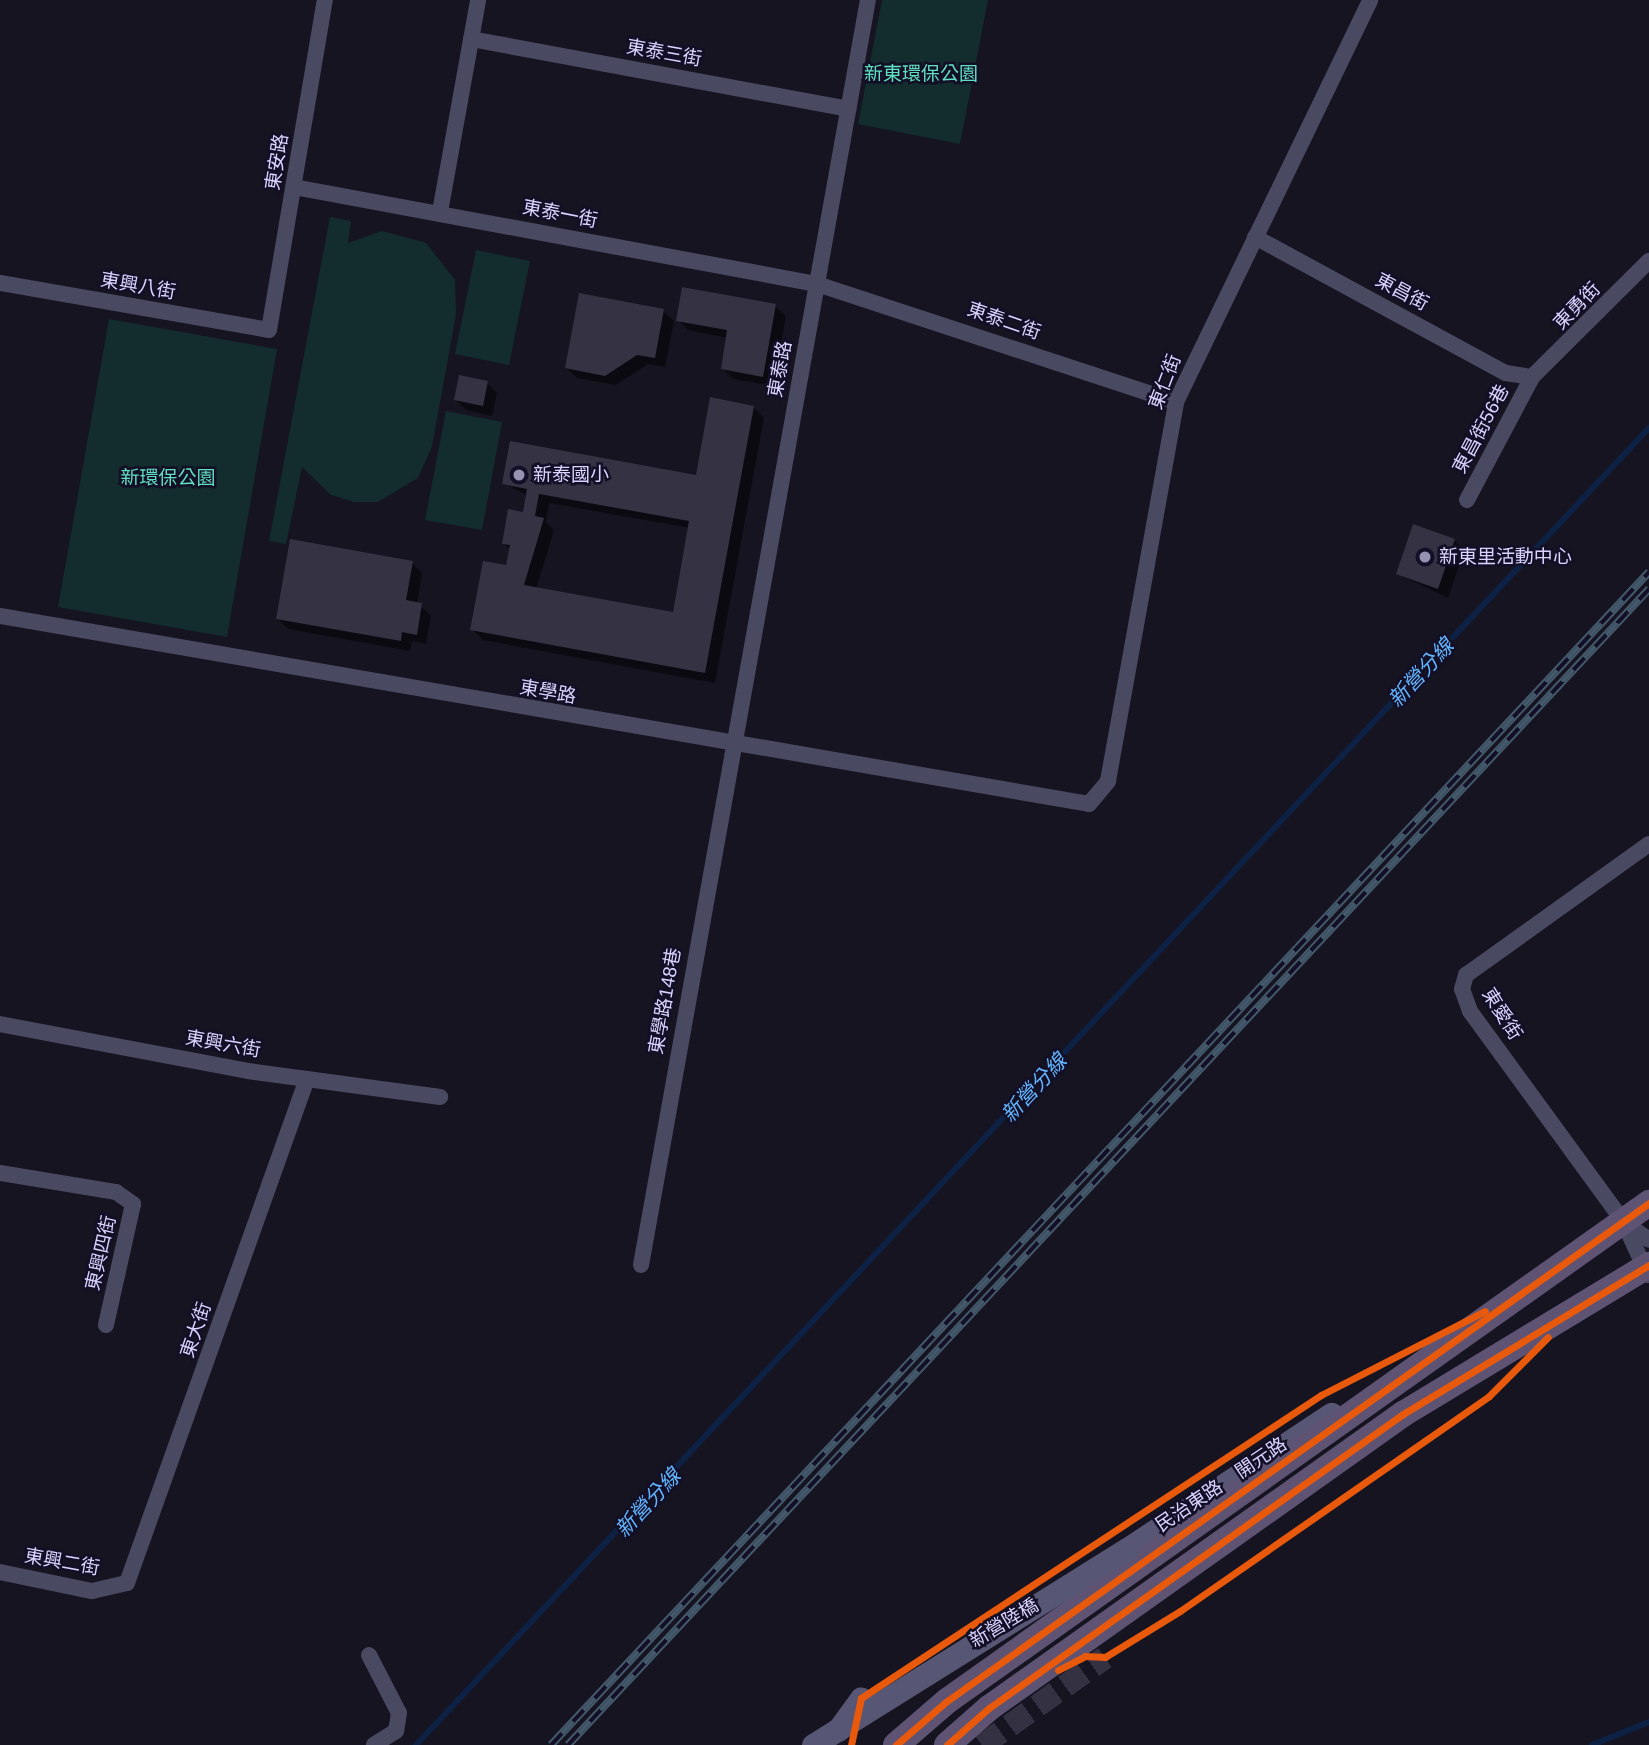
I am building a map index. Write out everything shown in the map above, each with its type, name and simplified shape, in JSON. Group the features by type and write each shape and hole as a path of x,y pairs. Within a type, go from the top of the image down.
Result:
{"main road":[{"name":"開元路","path":"896,1745 947,1701 1649,1203"},
{"path":"947,1745 989,1708 1403,1414 1647,1270"}],"street":[{"name":"東安路","path":"269,330 325,0"},
{"path":"440,212 478,0"},
{"name":"東泰路","path":"736,746 868,0"},
{"name":"東仁街","path":"1089,804 1108,781 1176,402 1370,0"},
{"name":"東泰三街","path":"471,39 849,109"},
{"name":"東泰一街","path":"294,187 817,284"},
{"name":"東昌街","path":"1255,237 1506,373 1532,377"},
{"name":"東勇街","path":"1532,377 1649,261"},
{"name":"東興八街","path":"0,283 269,330"},
{"name":"東泰二街","path":"817,284 1176,402"},
{"name":"東昌街56巷","path":"1467,500 1532,377"},
{"name":"東學路","path":"0,616 736,746 1089,804"},
{"name":"東學路148巷","path":"642,1265 736,746"},
{"name":"東愛街","path":"1623,1221 1471,1011 1462,989 1466,975 1649,844"},
{"name":"東興六街","path":"0,1024 307,1079 440,1097"},
{"name":"東大街","path":"117,1588 133,1573 307,1079"},
{"name":"東興四街","path":"0,1173 116,1192 133,1204 106,1325"},
{"path":"1623,1221 1649,1240"},
{"path":"1623,1221 1647,1270"},
{"name":"民治東路","path":"1127,1549 1535,1285"},
{"path":"967,1745 1066,1660 1565,1319"},
{"name":"新營陸橋","path":"813,1745 1127,1549"},
{"name":"東興二街","path":"0,1572 92,1591 117,1588"},
{"path":"369,1655 399,1713 396,1731 374,1745"},
{"path":"834,1735 861,1698"}],"green space":[{"name":"新東環保公園","path":"882,0 988,0 960,144 858,124"},
{"path":"330,217 351,221 348,243 382,231 426,243 455,280 456,315 432,446 418,478 378,502 354,502 331,495 302,467 286,544 269,541"},
{"path":"476,250 530,261 509,365 455,354"},
{"name":"新環保公園","path":"109,319 277,349 227,637 58,607"},
{"path":"446,411 502,422 482,530 425,520"}],"building":[{"path":"682,287 776,304 763,377 721,369 727,330 676,321"},
{"path":"579,293 664,309 655,358 637,355 605,376 565,368"},
{"path":"459,375 488,381 483,406 454,400"},
{"path":"710,397 754,406 705,673 470,630 483,561 506,565 510,545 502,544 508,509 523,512 527,489 502,484 510,441 696,475","holes":["539,494 689,521 673,612 524,585 544,518 535,516"]},
{"name":"新東里活動中心","path":"1413,524 1455,539 1438,589 1396,574"},
{"path":"290,539 413,561 406,600 422,603 417,635 402,632 401,641 276,619"}],"waterway":[{"name":"新營分線","path":"416,1745 1649,428"},
{"path":"1592,1745 1649,1722"}],"tunnel":[{"path":"982,1745 1105,1657"}],"railway":[{"path":"551,1745 1649,572"},
{"path":"568,1745 1649,589"}],"cycle path":[{"path":"896,1745 947,1701 1649,1203"},
{"path":"947,1745 989,1708 1403,1414 1649,1265"},
{"path":"851,1745 861,1698 1321,1395 1485,1311"},
{"path":"1058,1670 1085,1656 1105,1657 1180,1611 1489,1396 1548,1337"}],"place":[{"name":"新泰國小","path":"519,475"},
{"name":"新東里活動中心","path":"1425,557"}]}
